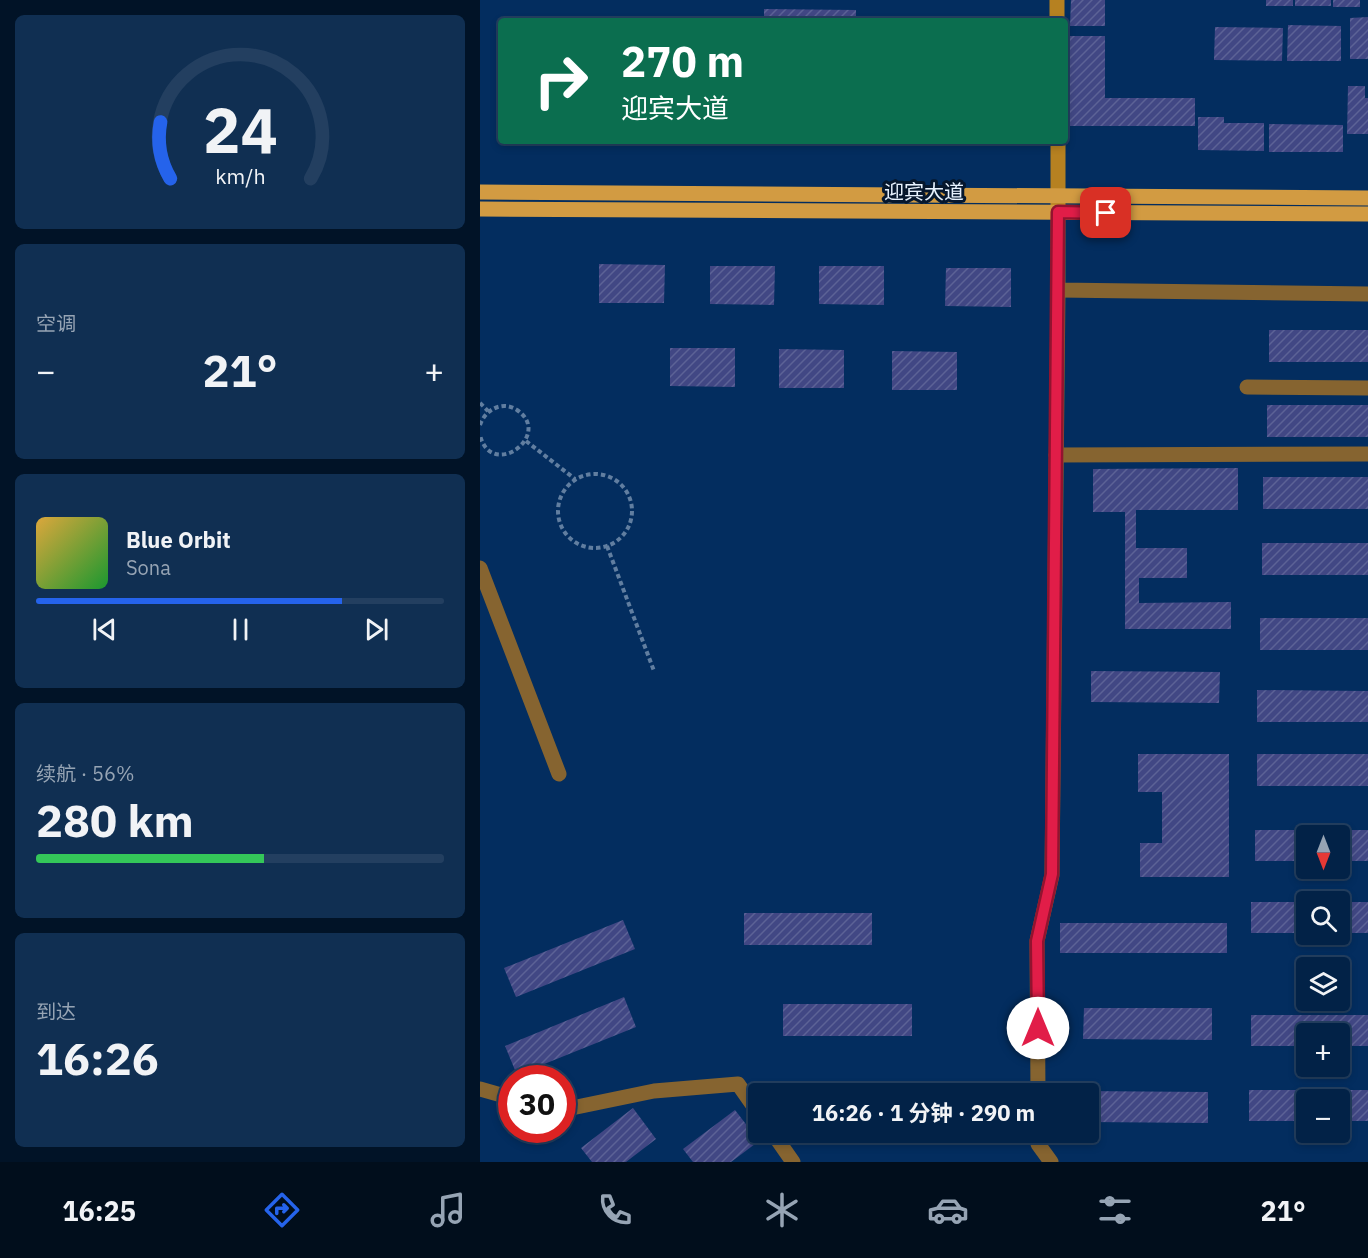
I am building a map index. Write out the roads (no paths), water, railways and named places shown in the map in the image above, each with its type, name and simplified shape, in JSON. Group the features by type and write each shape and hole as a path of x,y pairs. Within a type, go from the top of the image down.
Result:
{"main road":[{"name":"迎宾大道","path":"480,192 1368,198"},
{"name":"迎宾大道","path":"480,209 1368,214"}],"street":[{"path":"1057,0 1057,18"},
{"path":"1038,1083 1037,941 1052,874 1058,144"},
{"path":"1058,290 1368,294"},
{"path":"1247,387 1368,388"},
{"path":"1056,455 1368,454"},
{"path":"480,568 559,774"},
{"path":"576,1107 654,1091 738,1084 748,1098"},
{"path":"480,1089 498,1094"},
{"path":"780,1143 793,1162"},
{"path":"1038,1143 1051,1162"}]}
